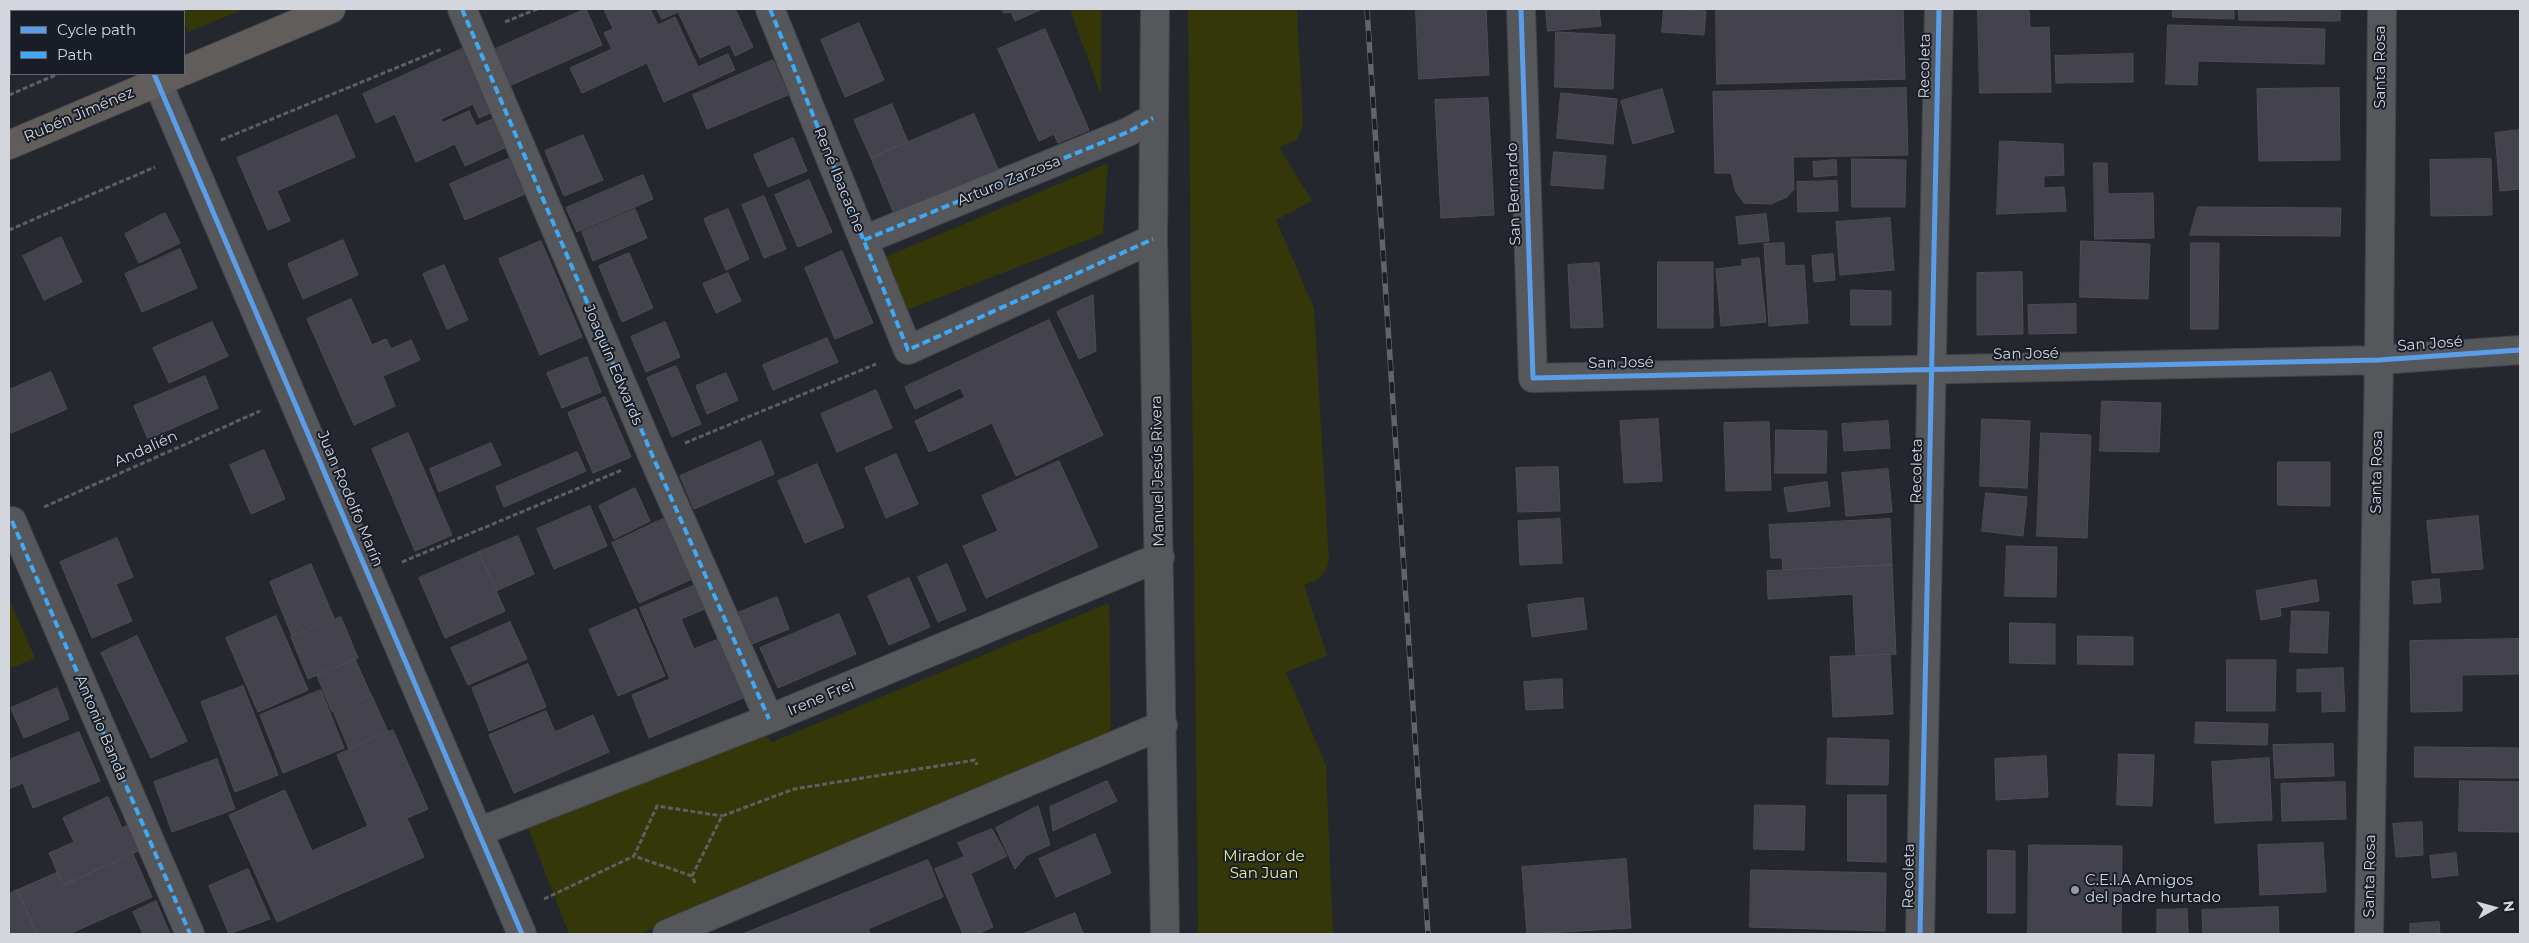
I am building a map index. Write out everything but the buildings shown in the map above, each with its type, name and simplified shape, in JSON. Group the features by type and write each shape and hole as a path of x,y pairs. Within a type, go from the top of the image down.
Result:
{"main road":[{"path":"185,71 330,9"},
{"name":"Rubén Jiménez","path":"9,145 163,76"}],"street":[{"name":"Joaquín Edwards","path":"462,9 649,448 769,719"},
{"name":"René Ibacache","path":"770,9 908,350 1153,239"},
{"name":"Manuel Jesús Rivera","path":"1155,9 1153,239 1163,725 1165,934"},
{"name":"San Bernardo","path":"1521,9 1532,378"},
{"name":"Recoleta","path":"1920,934 1939,9"},
{"name":"Santa Rosa","path":"2369,934 2379,360 2382,9"},
{"name":"Juan Rodolfo Marín","path":"163,76 188,153 517,924"},
{"name":"Arturo Zarzosa","path":"864,240 1128,132 1153,118"},
{"name":"San José","path":"1532,378 2379,360 2520,350"},
{"name":"Antonio Banda","path":"12,521 190,934"},
{"name":"Irene Frei","path":"478,832 769,719 1160,557"},
{"path":"667,934 1163,725"}],"path":[{"path":"9,230 188,153 538,9"},
{"path":"9,95 56,75"},
{"path":"517,924 634,856 657,806 722,816 794,789 975,760 992,798"},
{"path":"707,918 692,876 722,816"},
{"path":"634,856 692,876"}],"green space":[{"path":"179,9 244,9 188,32 185,23 185,10"},
{"path":"1070,9 1101,9 1101,95"},
{"name":"Mirador de San Juan","path":"1188,9 1297,9 1303,126 1297,140 1279,147 1312,201 1276,220 1314,308 1329,561 1320,577 1304,585 1327,656 1286,672 1326,765 1333,934 1198,934"},
{"path":"1108,163 1103,234 907,310 886,257"},
{"path":"9,599 35,658 9,669"},
{"path":"1109,603 1111,736 640,934 569,934 525,820 757,728 772,742"}],"railway":[{"path":"1367,9 1428,934"}],"marked path":[{"path":"462,9 653,457 769,719"},
{"path":"770,9 908,350 1153,239"},
{"path":"864,240 1128,132 1153,118"},
{"path":"12,521 190,934"}],"cycle path":[{"path":"1521,9 1533,378 2379,360 2520,350"},
{"path":"1920,934 1939,9"},
{"path":"154,75 522,934"}],"place":[{"name":"C.E.I.A Amigos del padre hurtado","path":"2075,890"}]}
